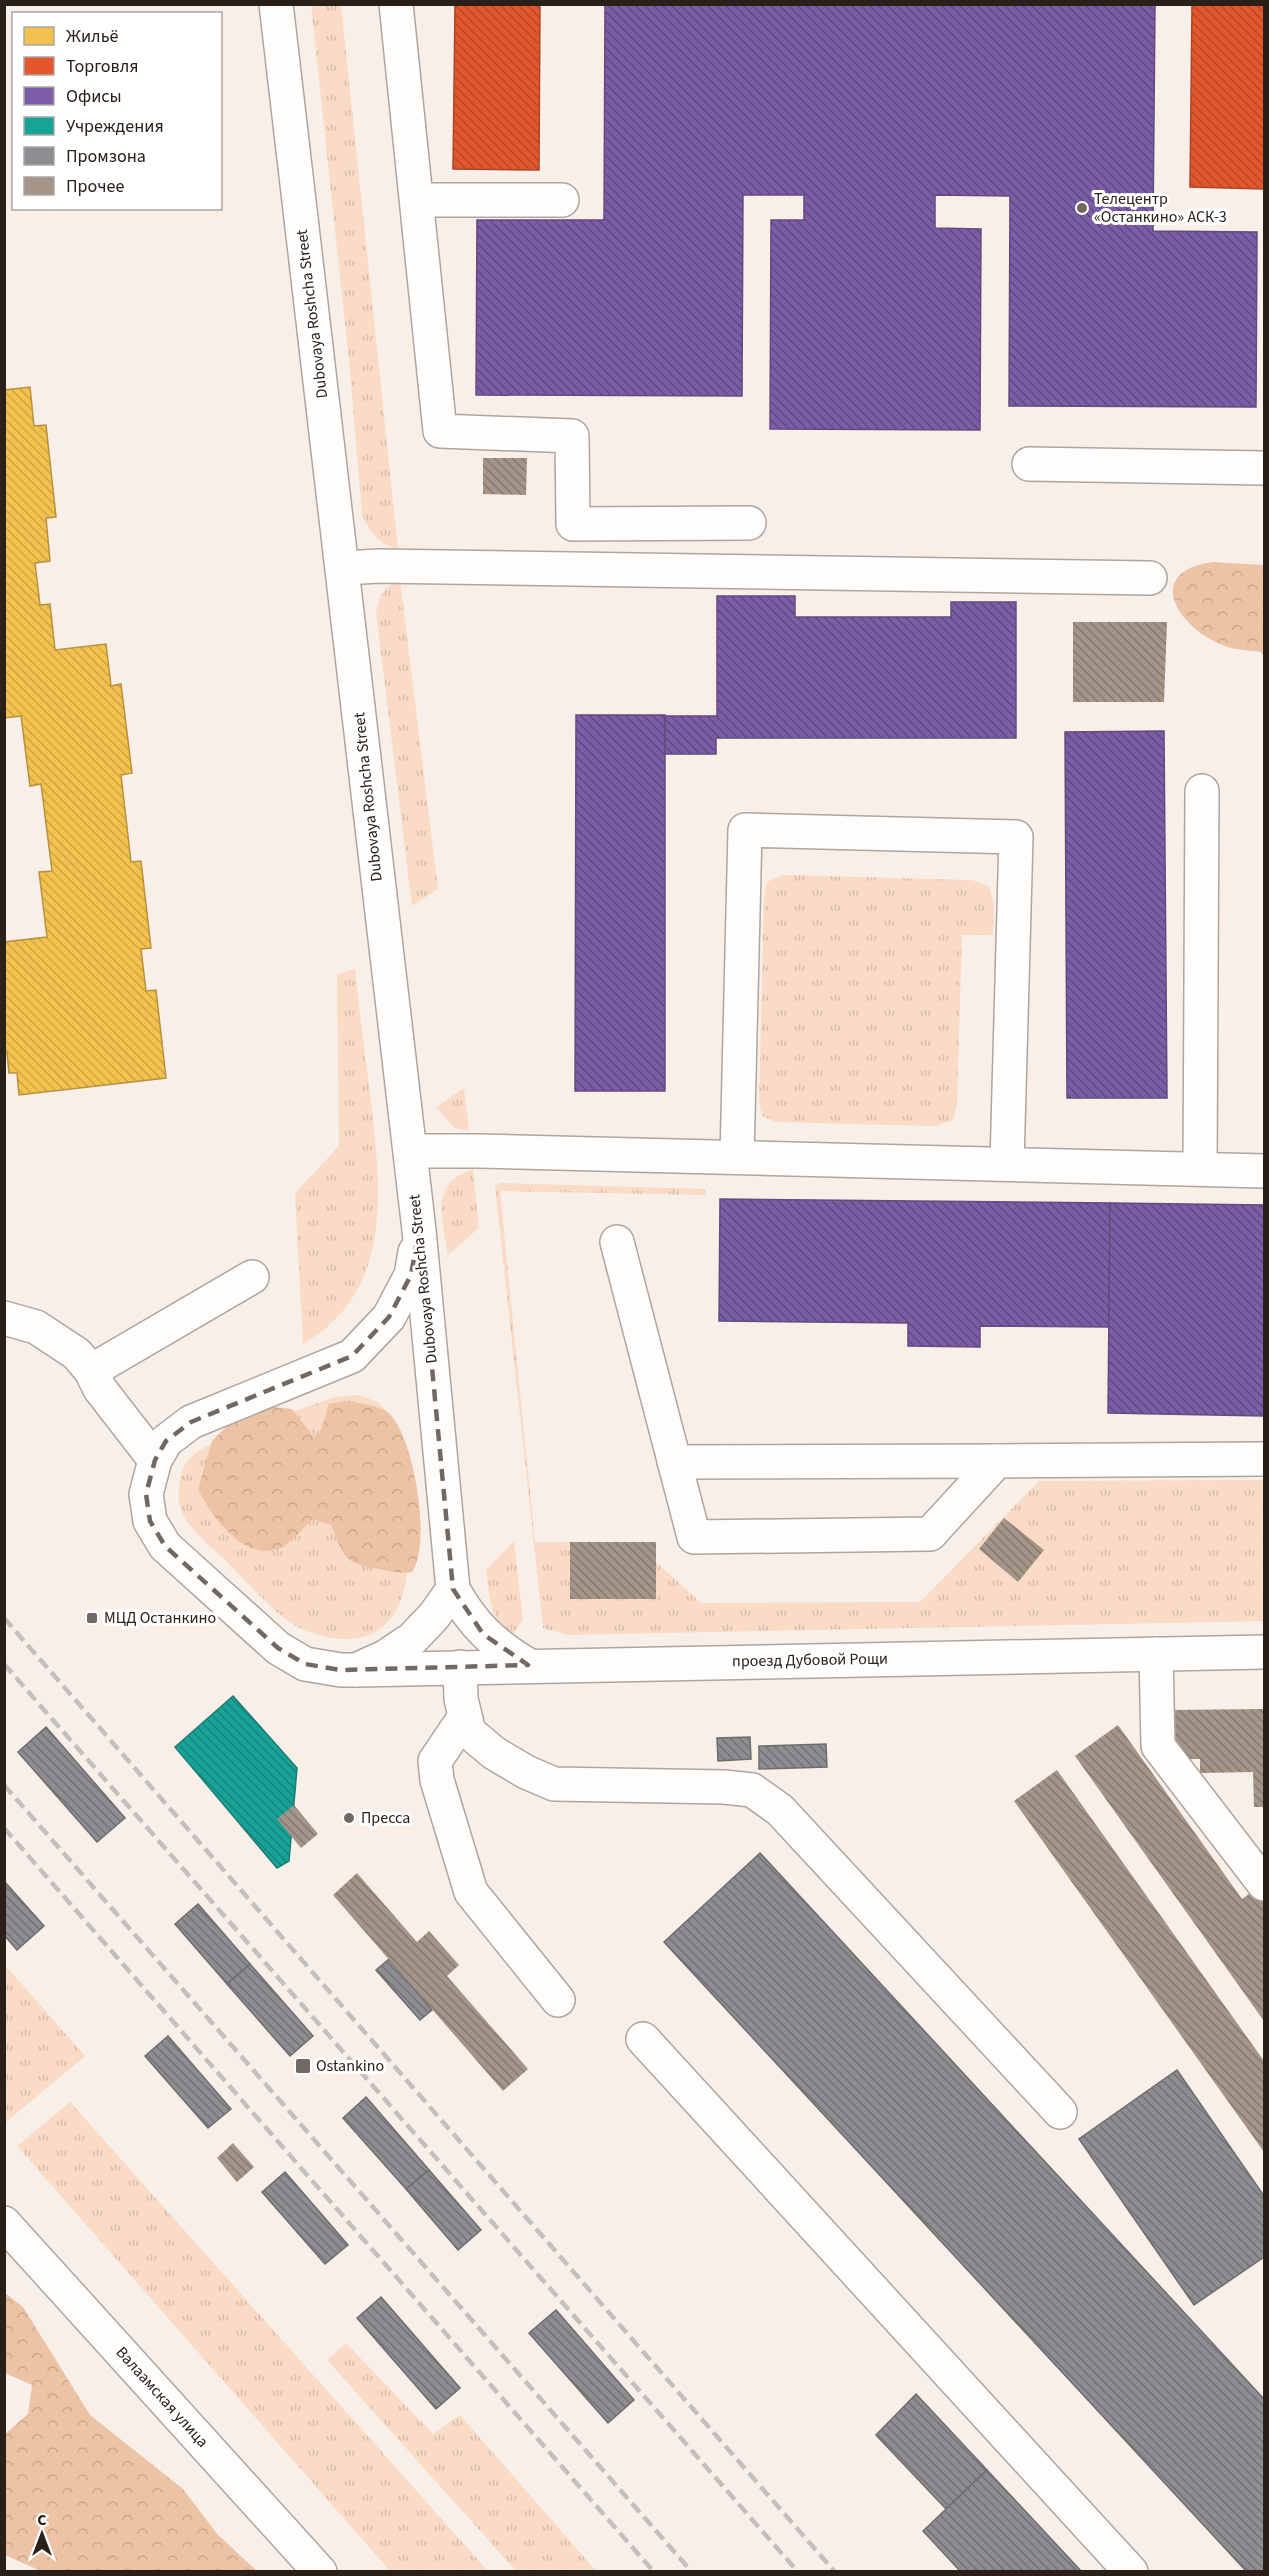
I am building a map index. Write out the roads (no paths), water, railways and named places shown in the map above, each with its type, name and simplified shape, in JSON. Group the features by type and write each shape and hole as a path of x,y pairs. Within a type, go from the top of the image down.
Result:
{"street":[{"name":"Dubovaya Roshcha Street","path":"276,4 419,1230 453,1590"},
{"path":"396,4 440,431 572,436 573,524 749,523"},
{"path":"417,200 562,200"},
{"path":"1029,464 1264,468"},
{"path":"343,568 379,566 1150,578"},
{"path":"1200,1169 1202,791"},
{"path":"737,1156 746,830 945,835 1016,837 1007,1163"},
{"path":"410,1151 737,1156 1264,1171"},
{"path":"4,1318 36,1327 77,1354 91,1371 100,1389 154,1460 166,1441 191,1422 352,1356 389,1317 411,1275 419,1230"},
{"path":"616,1242 694,1537 930,1534 997,1461"},
{"path":"91,1371 252,1277"},
{"path":"674,1462 1264,1459"},
{"name":"проезд Дубовой Рощи","path":"154,1460 146,1494 150,1521 165,1546 278,1648 305,1664 356,1670 460,1666 1264,1652"},
{"path":"356,1670 385,1657 411,1639 434,1616 453,1590 466,1613 483,1634 504,1652 528,1665"},
{"path":"1156,1654 1158,1746 1264,1884"},
{"path":"460,1666 464,1718 469,1732 481,1744 526,1772 554,1784 724,1787 752,1790 780,1810 1060,2112"},
{"path":"464,1718 435,1761 437,1780 471,1892 558,2000"},
{"path":"643,2039 1131,2571"},
{"name":"Валаамская улица","path":"4,2223 320,2571"}],"railway":[{"path":"4,1618 835,2572"},
{"path":"4,1664 798,2572"},
{"path":"4,1785 692,2572"},
{"path":"4,1828 654,2572"}],"place":[{"name":"Телецентр «Останкино» АСК-3","path":"1082,208"},
{"name":"МЦД Останкино","path":"92,1618"},
{"name":"Пресса","path":"349,1818"},
{"name":"Ostankino","path":"303,2066"}]}
